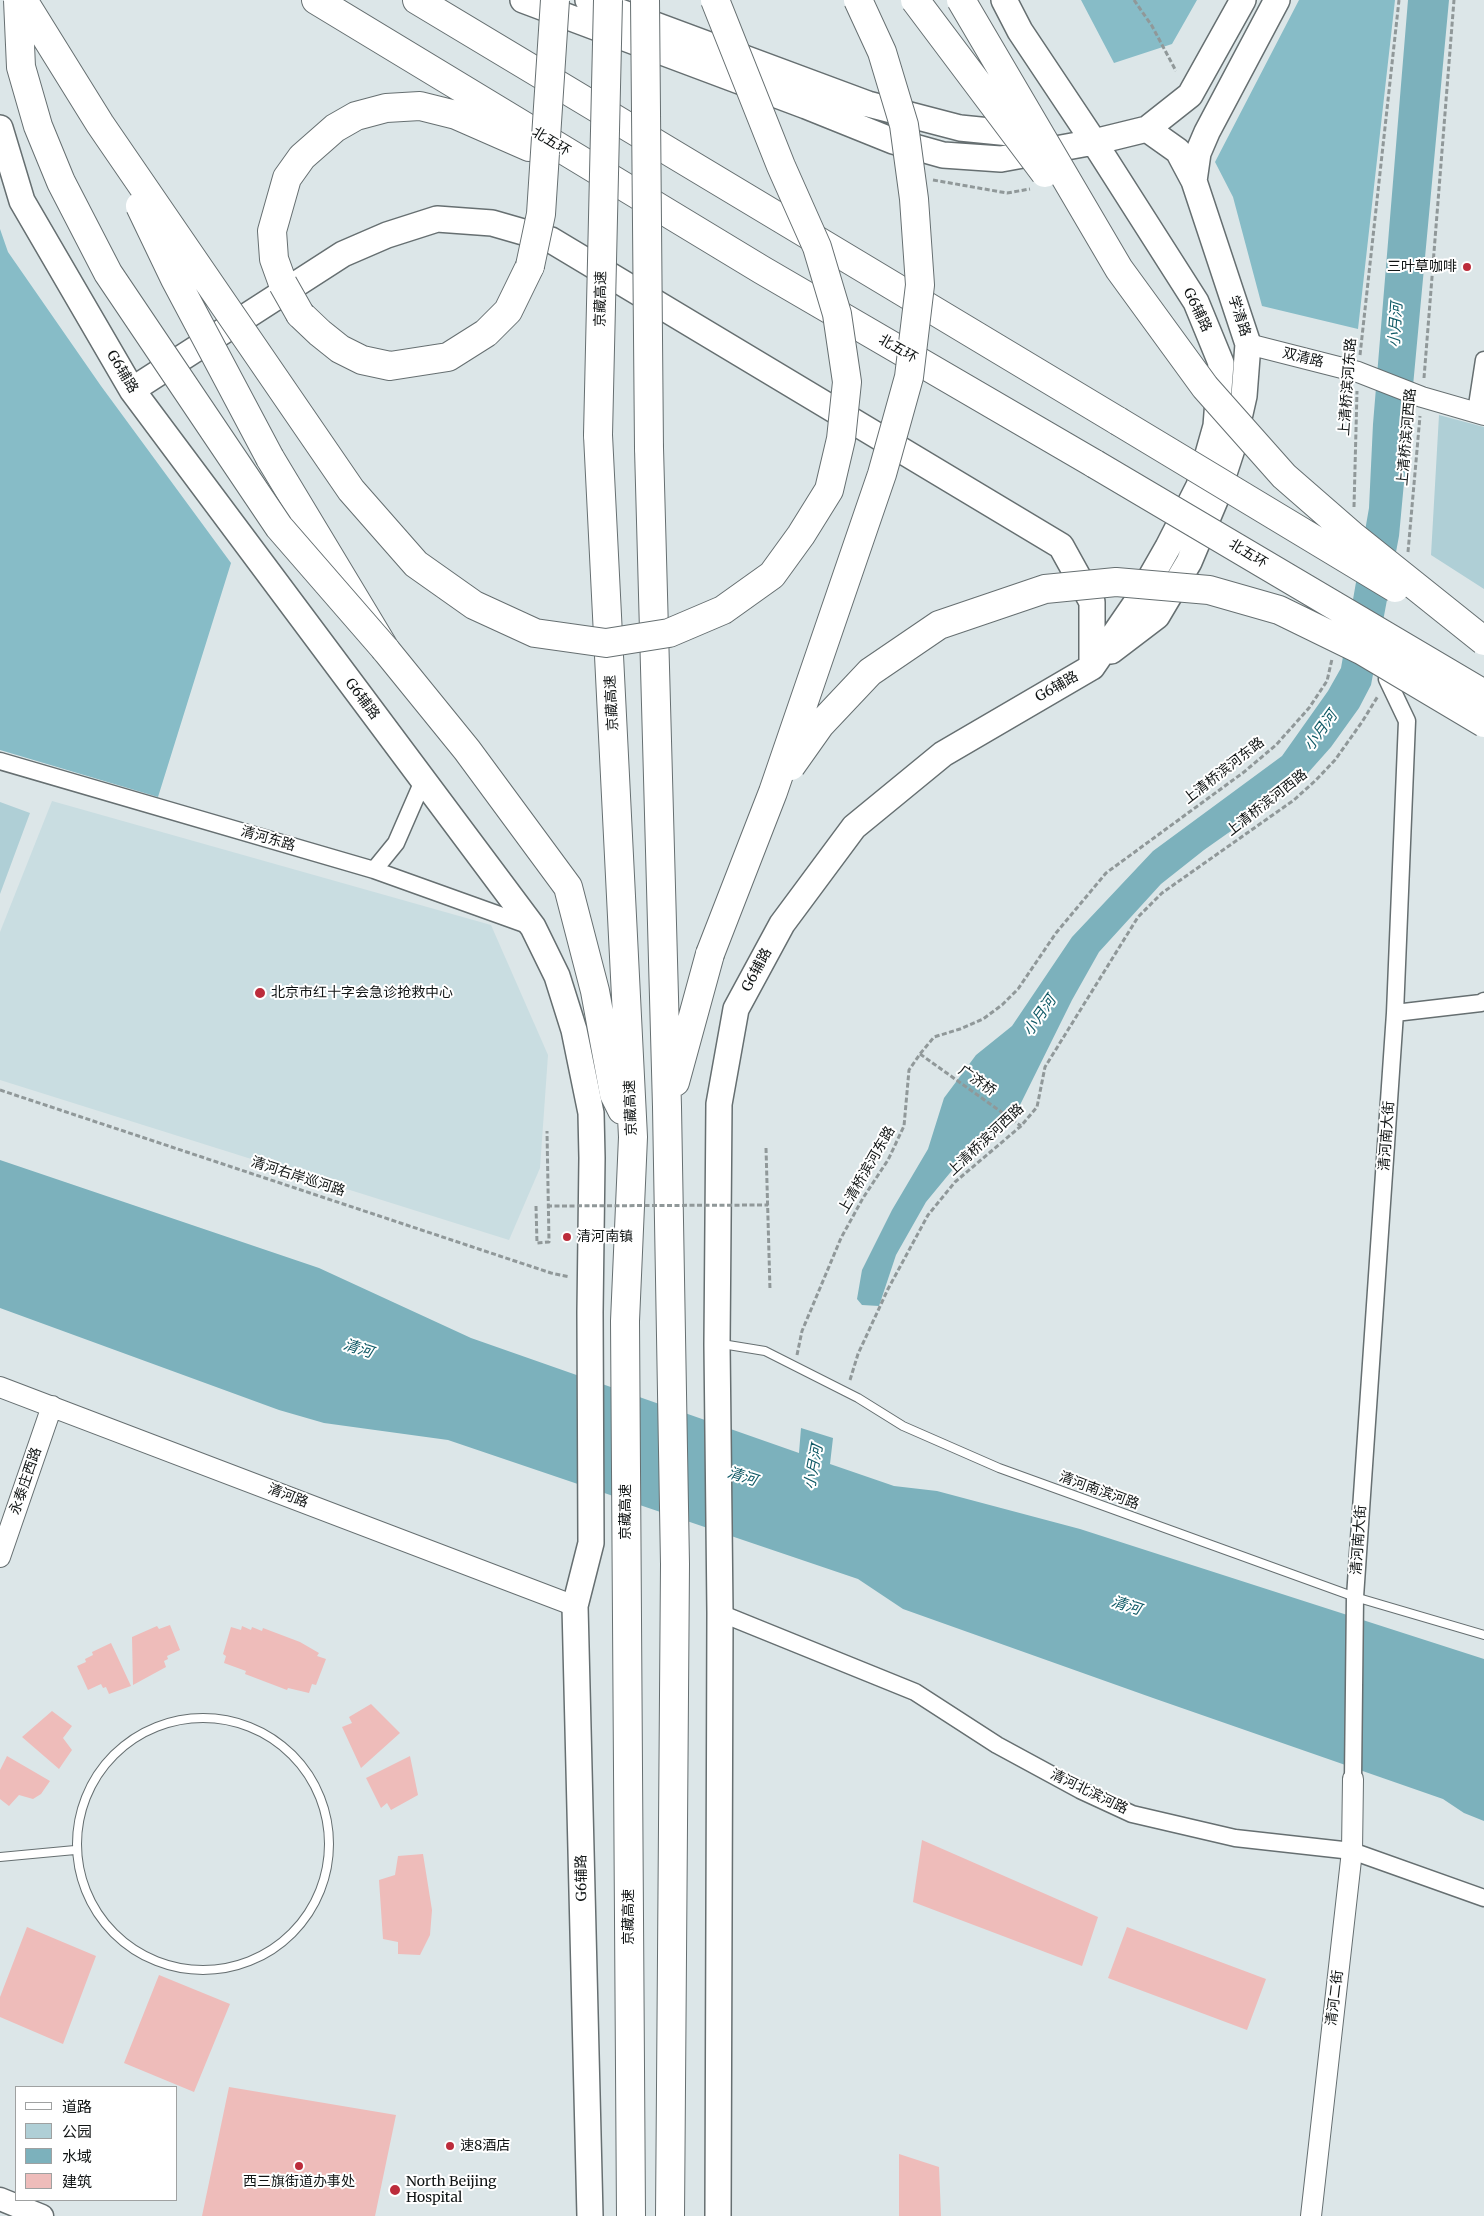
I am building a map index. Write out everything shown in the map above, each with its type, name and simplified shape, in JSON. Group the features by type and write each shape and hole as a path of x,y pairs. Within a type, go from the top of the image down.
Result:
{"highway":[{"path":"18,0 21,67 38,126 61,182 108,273 279,527 385,649 467,750 568,888 595,991 614,1094 633,1137"},
{"path":"23,0 100,124 351,490 416,564 474,605 534,633 606,642 669,632 723,610 772,574 802,535 829,490 841,440 847,382 837,314 817,246 781,166 715,0"},
{"name":"北五环","path":"316,0 762,270 1484,694"},
{"path":"417,0 1484,641"},
{"path":"555,0 542,214 530,266 508,311 486,332 448,357 390,366 362,360 340,349 320,334 300,314 283,284 274,259 272,231 287,178 302,157 335,128 356,116 386,108 420,106 456,114 513,139 762,270"},
{"name":"京藏高速","path":"608,0 598,435 633,1137 625,1320 631,2216"},
{"path":"645,0 649,448 667,1107 675,1564 670,2216"},
{"path":"667,1107 710,954 773,792 882,474 909,377 920,285 914,199 904,125 882,52 858,0"},
{"path":"915,0 1119,269 1205,387 1284,476 1354,537 1484,641"},
{"path":"961,0 1119,269"},
{"path":"100,124 175,279 270,458 385,649"},
{"path":"773,792 820,725 870,672 939,625 1046,589 1116,582 1209,590 1279,610 1363,651 1484,723"}],"main road":[{"path":"523,0 788,99 893,142 943,155 1001,159 1094,142 1147,129 1190,95 1243,0"},
{"path":"588,0 868,104 960,128 1094,142"},
{"name":"G6辅路","path":"720,1613 718,1577 717,1344 719,1104 736,1009 782,924 854,827 944,754 1092,667 1136,603 1199,486 1216,426 1221,363 1196,302 1094,142 1020,31 1004,0"},
{"name":"学清路","path":"1092,667 1157,616 1189,562 1216,498 1232,449 1244,396 1248,344 1194,181 1198,152 1207,132 1277,0"},
{"name":"G6辅路","path":"0,128 22,201 132,390 533,927 557,976 574,1030 591,1113 591,1542 575,1606 590,2216"},
{"path":"1147,129 1178,151 1194,181"},
{"path":"132,390 343,254 387,235 437,219 492,223 552,240 1060,546 1092,602 1092,667"},
{"path":"718,2216 720,1613"},
{"path":"0,2199 42,2216"}],"street":[{"name":"双清路","path":"1248,344 1358,372 1418,395"},
{"path":"1418,395 1480,413 1484,360"},
{"name":"清河南大街","path":"1354,1779 1355,1597 1395,1013 1407,721 1386,679"},
{"name":"清河东路","path":"0,761 374,870 533,927"},
{"path":"374,870 396,843 423,781"},
{"path":"1395,1013 1481,1003 1484,1001"},
{"name":"清河路","path":"0,1387 575,1606"},
{"name":"永泰庄西路","path":"0,1557 52,1406"},
{"name":"清河北滨河路","path":"720,1613 915,1692 997,1745 1080,1790 1132,1814 1236,1838 1352,1851 1484,1898"},
{"name":"清河二街","path":"1311,2216 1352,1851 1354,1779"}],"lane":[{"name":"清河南滨河路","path":"717,1344 765,1351 846,1392 903,1426 998,1468 1355,1597 1484,1635"},
{"path":"225,1718 278,1740 316,1782 332,1838 322,1894 288,1940 238,1967 229,1968 182,1970 129,1948 91,1905 75,1850 85,1794 118,1748 168,1720 225,1718"},
{"path":"0,1857 75,1850"}],"path":[{"path":"1134,0 1152,26 1176,71"},
{"name":"上清桥滨河东路","path":"1354,510 1355,410 1358,372 1400,0"},
{"name":"上清桥滨河西路","path":"1407,562 1418,395 1454,0"},
{"name":"上清桥滨河东路","path":"795,1367 802,1331 841,1238 863,1198 888,1160 904,1126 909,1070 920,1054 934,1037 960,1029 982,1019 1002,1005 1018,989 1056,933 1106,873 1244,772 1276,745 1309,708 1327,681 1332,655"},
{"name":"上清桥滨河西路","path":"846,1392 856,1360 866,1338 908,1250 928,1215 955,1182 1021,1126 1037,1107 1045,1067 1138,917 1162,893 1294,800 1316,780 1335,760 1362,722 1386,679"},
{"name":"广济桥","path":"920,1054 1021,1126"},
{"name":"清河右岸巡河路","path":"0,1090 551,1273 590,1281"},
{"path":"536,1206 537,1243 549,1242 546,1131"},
{"path":"766,1148 770,1290"},
{"path":"547,1206 768,1204"}],"shaded area":[{"path":"1081,0 1197,0 1172,44 1114,63"},
{"path":"1299,0 1395,0 1358,329 1262,306 1233,197 1215,162"},
{"path":"0,229 8,252 101,386 231,563 158,797 0,750"},
{"name":"北京市红十字会急诊抢救中心","path":"52,801 491,925 548,1055 540,1168 509,1240 0,1080 0,932"}],"green space":[{"path":"1439,415 1484,427 1484,589 1431,555"},
{"path":"0,802 30,813 0,894"}],"water":[{"name":"小月河","path":"1408,0 1449,0 1399,536 1371,685 1359,708 1331,747 1299,783 1204,850 1161,884 1099,952 1072,1000 1020,1105 1003,1129 954,1168 926,1202 896,1255 879,1306 862,1305 857,1299 862,1270 892,1210 928,1149 944,1098 976,1055 1012,1026 1072,937 1153,851 1282,756 1328,691 1341,668 1369,508 1373,424"},
{"path":"0,1160 319,1268 471,1338 799,1453 801,1428 833,1438 830,1464 894,1486 937,1491 1080,1529 1484,1659 1484,1821 1464,1813 1443,1799 903,1609 858,1579 448,1440 324,1423 279,1410 0,1308"}],"building":[{"path":"170,1625 180,1650 167,1656 168,1659 164,1661 166,1667 133,1685 132,1637 157,1626 159,1629"},
{"path":"242,1626 251,1630 252,1627 262,1631 263,1628 300,1642 319,1653 317,1656 326,1659 316,1685 312,1684 309,1693 288,1688 287,1690 245,1674 246,1671 224,1663 226,1656 223,1654 231,1627 241,1630"},
{"path":"111,1643 131,1686 109,1694 106,1687 103,1688 101,1684 88,1690 77,1666 86,1662 85,1659 93,1655 92,1652"},
{"path":"371,1704 400,1733 361,1768 342,1727 352,1723 349,1717"},
{"path":"52,1711 72,1726 63,1738 72,1750 59,1769 22,1737"},
{"path":"7,1756 50,1781 41,1794 33,1799 19,1795 9,1806 0,1799 0,1770"},
{"path":"410,1756 418,1795 391,1810 387,1803 381,1808 366,1778"},
{"path":"922,1840 1098,1917 1082,1966 913,1902"},
{"path":"423,1854 432,1910 430,1935 420,1955 398,1954 398,1942 383,1939 379,1880 395,1875 398,1856"},
{"path":"27,1927 96,1956 63,2044 0,2017 0,1997"},
{"path":"1127,1927 1266,1979 1247,2030 1108,1978"},
{"path":"159,1975 230,2004 194,2092 124,2063"},
{"name":"西三旗街道办事处","path":"229,2087 396,2115 375,2216 202,2216"},
{"path":"899,2154 939,2167 941,2216 899,2216"}],"place":[{"name":"三叶草咖啡","path":"1467,267"},
{"name":"北京市红十字会急诊抢救中心","path":"260,993"},
{"name":"清河南镇","path":"567,1237"},
{"name":"速8酒店","path":"450,2146"},
{"name":"西三旗街道办事处","path":"299,2166"},
{"name":"North Beijing Hospital","path":"395,2190"}],"water label":[{"name":"清河","path":"358,1349"},
{"name":"清河","path":"742,1477"},
{"name":"清河","path":"1126,1606"}]}
